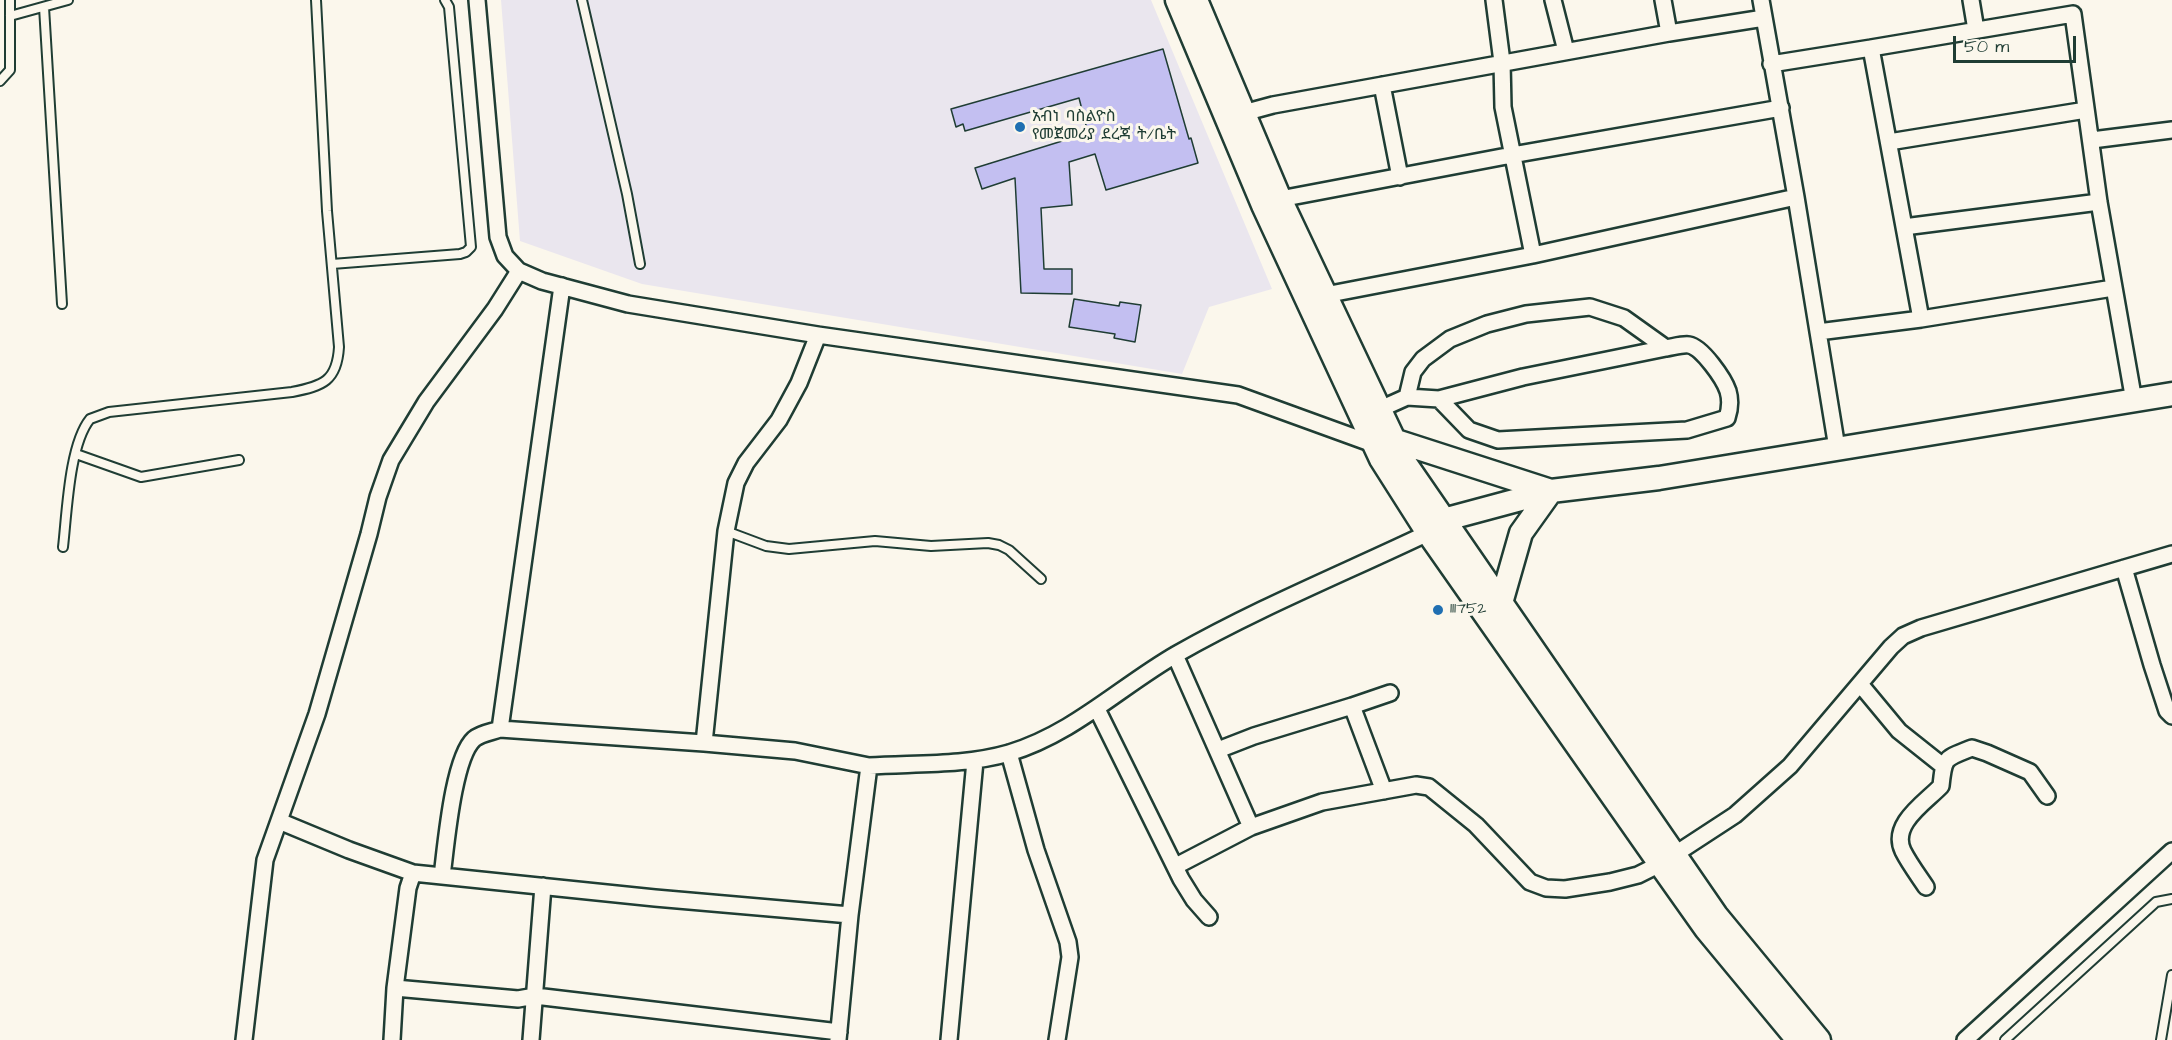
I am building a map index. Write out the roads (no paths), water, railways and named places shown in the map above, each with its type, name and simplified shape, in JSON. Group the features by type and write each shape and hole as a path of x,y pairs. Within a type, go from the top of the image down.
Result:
{"street":[{"path":"477,0 498,237 505,256 519,271 542,281 628,304 818,335 1238,394 1383,442 1551,491"},
{"path":"1177,0 1280,200 1325,296 1378,410 1383,442"},
{"path":"1196,0 1235,116 1383,442 1405,463 1436,527 1667,859 1820,1040"},
{"path":"1494,0 1502,62 1503,107 1533,255"},
{"path":"1553,0 1566,51"},
{"path":"1663,0 1669,33"},
{"path":"1761,0 1837,448"},
{"path":"1971,0 1976,30"},
{"path":"1771,64 1976,30 2072,7 2099,202 2134,401"},
{"path":"1235,116 1273,105 1502,62 1764,18"},
{"path":"1871,48 1920,319"},
{"path":"1382,85 1400,177"},
{"path":"1280,200 1512,155 1781,108"},
{"path":"1889,142 2086,110"},
{"path":"2092,140 2172,130"},
{"path":"1325,296 1533,255 1796,197"},
{"path":"1904,227 2099,202"},
{"path":"244,1040 265,860 317,714 378,497 391,460 426,402 495,309 519,271"},
{"path":"500,729 562,286"},
{"path":"1818,333 2113,288"},
{"path":"1407,397 1413,372 1423,358 1450,339 1487,324 1526,314 1590,307 1624,318 1666,348"},
{"path":"704,742 726,531 736,483 741,472 779,420 799,383 818,335"},
{"path":"1378,410 1407,397 1439,399 1523,377 1690,345 1700,350 1728,389 1730,406 1727,418 1687,430 1498,440 1468,429 1439,399"},
{"path":"442,876 453,799 462,759 474,739 500,729 704,742 795,751 869,766 975,761 1009,753 1043,739 1097,709 1175,655 1254,612 1436,527 1551,491 1659,478 2172,394"},
{"path":"1502,603 1521,533 1551,491"},
{"path":"1436,527 1502,603 1667,859 1706,929 1798,1040"},
{"path":"1176,866 1251,827 1322,802 1416,785 1429,787 1476,825 1530,882 1546,888 1565,889 1638,875 1735,815 1790,766 1903,636 1921,628 2172,554"},
{"path":"2124,568 2152,665 2168,711 2172,716"},
{"path":"1175,655 1251,827"},
{"path":"1860,684 1899,731 1943,766"},
{"path":"1218,750 1254,736 1390,693"},
{"path":"1352,706 1384,790"},
{"path":"1097,709 1194,900 1209,917"},
{"path":"1926,887 1902,850 1901,832 1908,819 1941,786 1943,766 1951,756 1972,748 1987,753 2030,772 2047,796"},
{"path":"1009,753 1036,850 1068,942 1070,957 1057,1040"},
{"path":"949,1040 975,761"},
{"path":"395,988 518,999 535,996 838,1036 850,915 869,766"},
{"path":"279,821 413,873 850,915"},
{"path":"1965,1040 2172,851"},
{"path":"392,1040 395,988 408,888 413,873"},
{"path":"531,1040 543,886"}],"lane":[{"path":"0,81 10,70 10,0"},
{"path":"10,16 68,0"},
{"path":"63,547 71,473 85,426 90,419 110,412 292,392 317,387 331,376 338,364 339,347 316,0"},
{"path":"332,264 460,254 471,247 449,7 445,0"},
{"path":"582,0 627,194 640,264"},
{"path":"44,7 62,304"},
{"path":"76,454 141,477 239,460"},
{"path":"726,531 766,546 789,549 875,541 931,546 988,543 1009,550 1041,579"},
{"path":"2011,1038 2156,903 2172,899"},
{"path":"2161,1040 2172,975"}],"place":[{"name":"አብነ ባስልዮስ የመጀመሪያ ደረጃ ት/ቤት","path":"1020,127"},
{"name":"111752","path":"1438,610"}]}
